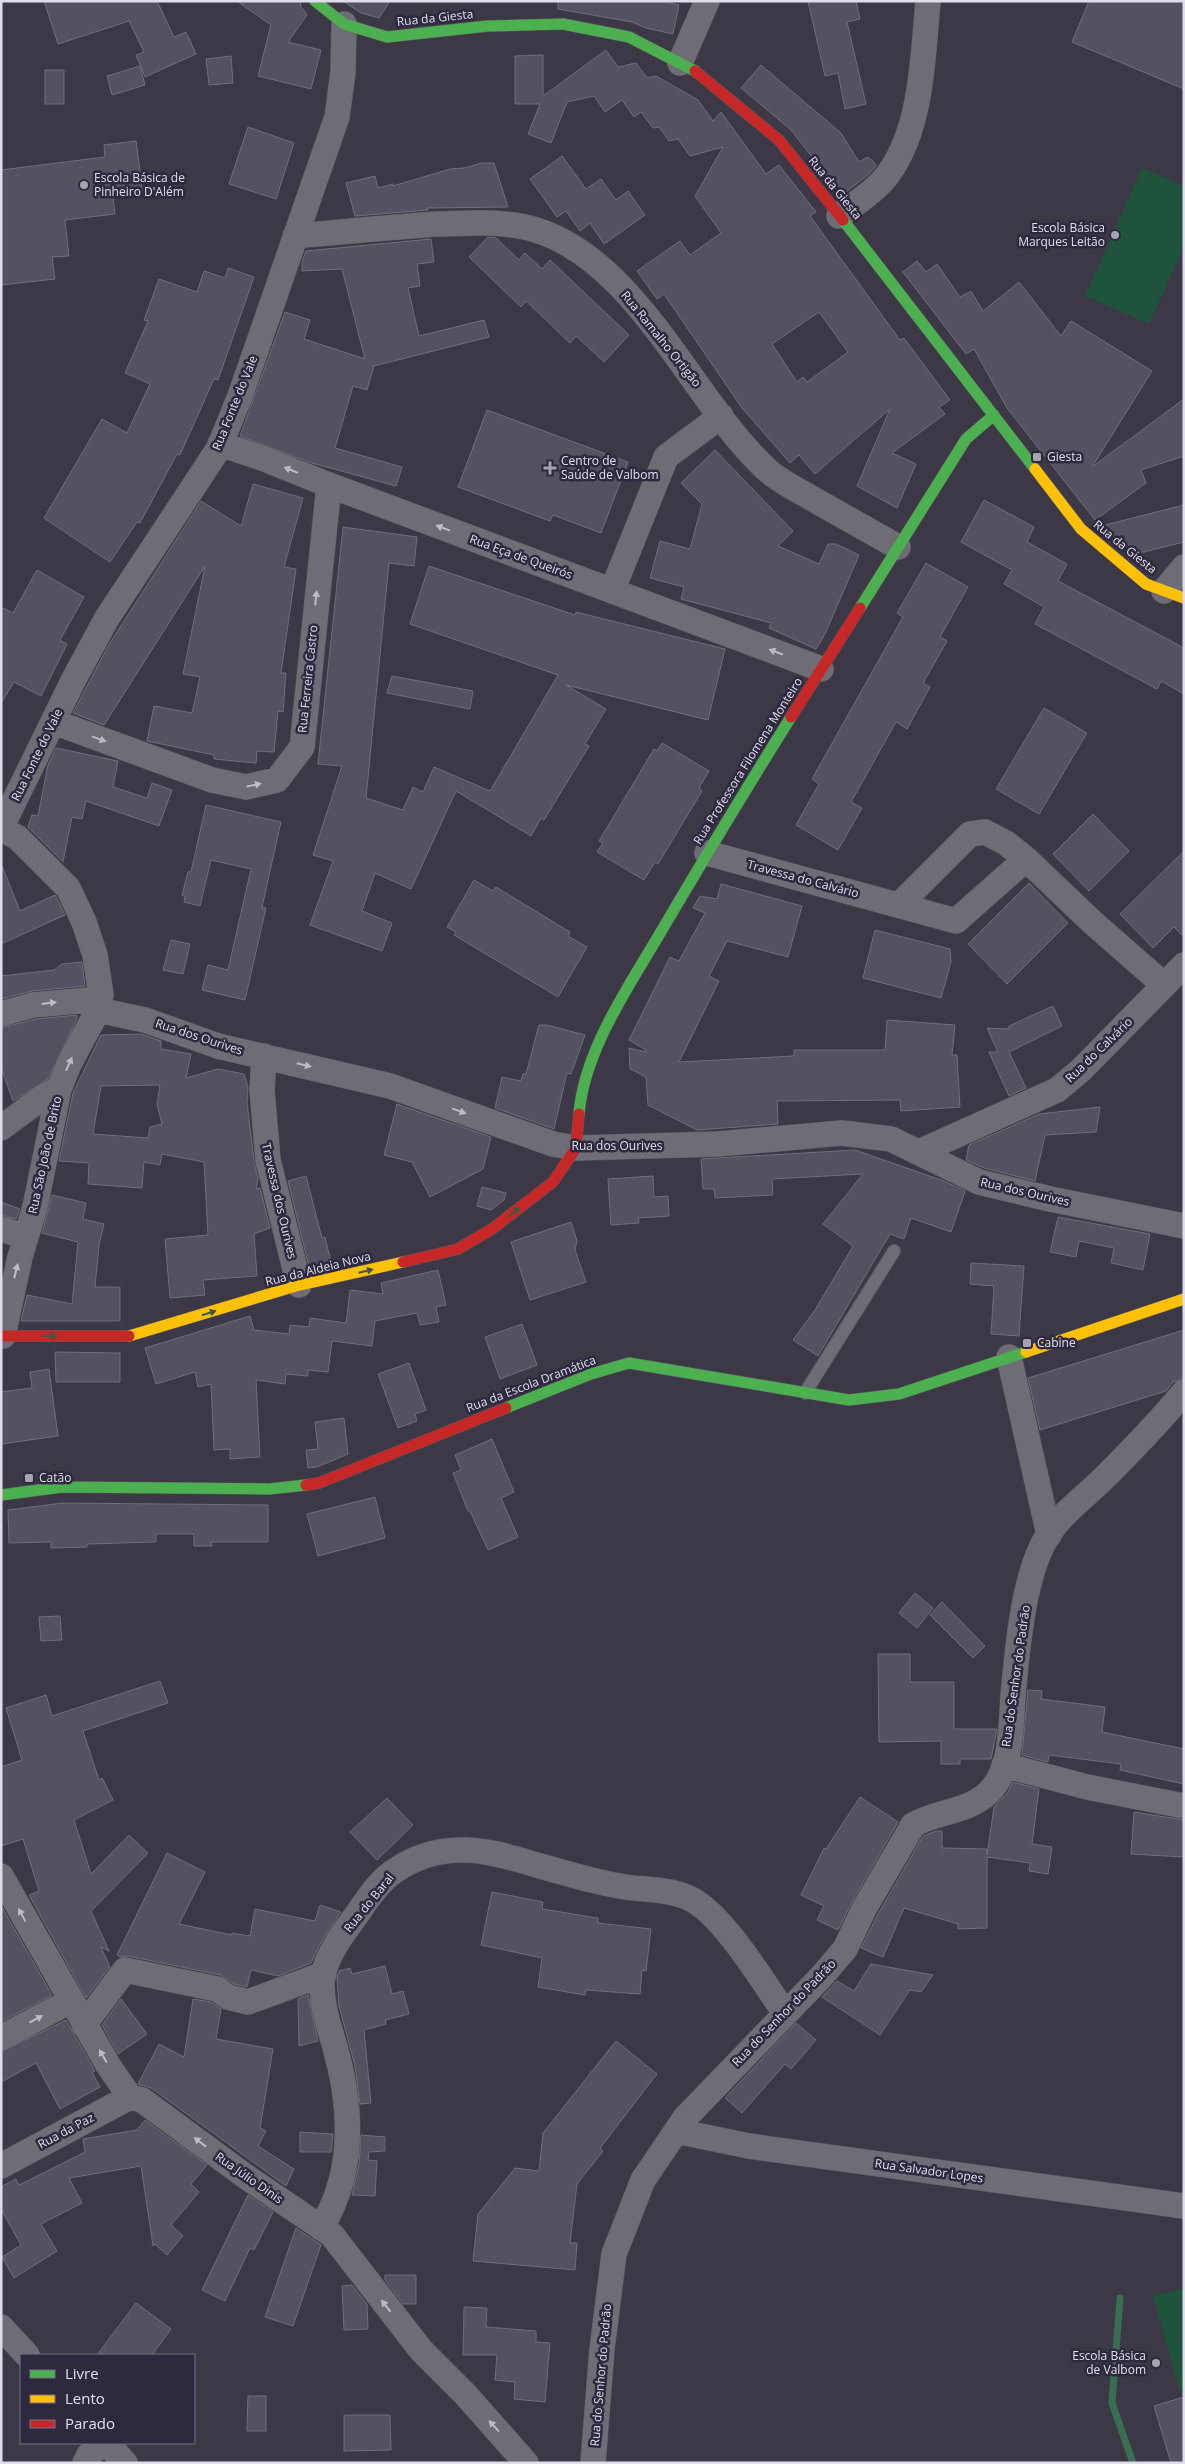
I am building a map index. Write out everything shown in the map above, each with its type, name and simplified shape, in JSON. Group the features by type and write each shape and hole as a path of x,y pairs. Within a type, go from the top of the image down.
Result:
{"street":[{"path":"315,1 344,24"},
{"path":"680,63 707,1"},
{"path":"839,216 870,192 889,173 904,145 919,96 928,1"},
{"name":"Rua da Giesta","path":"344,24 387,37 488,26 563,24 629,37 698,72 779,140 1081,529 1146,584 1174,594"},
{"name":"Rua Fonte do Vale","path":"1,828 107,618 220,444 240,396 337,116 343,72 344,24"},
{"name":"Rua Ramalho Ortigão","path":"295,236 396,226 486,222 526,227 562,241 595,263 635,304 681,360 721,416 766,469 800,491 898,547"},
{"name":"Rua Professora Filomena Monteiro","path":"576,1148 580,1102 591,1061 625,994 707,853 966,439 994,415"},
{"path":"612,591 666,457 721,416"},
{"name":"Rua Eça de Queirós","path":"220,444 262,458 329,485 821,669"},
{"name":"Rua Ferreira Castro","path":"54,722 212,780 246,787 277,780 302,747 329,485"},
{"path":"1174,594 1184,567"},
{"path":"1,828 18,838 68,888 84,922 94,955 101,995 98,1010"},
{"path":"899,905 970,834 985,832 1006,843 1026,859 1091,921 1164,985"},
{"name":"Travessa do Calvário","path":"707,853 956,921 1026,859"},
{"name":"Rua do Calvário","path":"919,1152 1057,1090 1081,1070 1184,965"},
{"name":"Rua dos Ourives","path":"1,1014 33,1005 88,1000 98,1010 145,1020 218,1046 390,1086 553,1144 576,1148 718,1144 842,1133 891,1139 978,1182 1050,1199 1184,1226"},
{"name":"Rua São João de Brito","path":"2,1336 10,1297 36,1207 59,1089 69,1064 98,1010"},
{"name":"Travessa dos Ourives","path":"264,1056 262,1090 268,1160 299,1285"},
{"path":"1,1128 42,1097 59,1089"},
{"name":"Rua da Aldeia Nova","path":"2,1336 127,1337 299,1285 458,1249 492,1229 553,1182 576,1148"},
{"path":"1,1229 26,1238"},
{"name":"Rua da Escola Dramática","path":"1,1495 62,1487 269,1489 319,1483 591,1374 629,1363 849,1400 898,1394 1184,1298"},
{"path":"1009,1357 1049,1534"},
{"name":"Rua do Senhor do Padrão","path":"593,2463 602,2349 614,2254 644,2180 685,2118 844,1949 864,1909 913,1825 925,1818 969,1807 989,1792 1002,1772 1004,1765 1022,1618 1042,1544 1059,1519 1109,1473 1159,1422 1184,1392"},
{"path":"1004,1765 1087,1787 1184,1806"},
{"name":"Rua do Baral","path":"321,2228 332,2209 342,2176 347,2139 347,2097 335,2048 322,2008 322,1982 324,1974 332,1952 345,1931 391,1872 426,1854 457,1848 499,1855 580,1878 624,1886 669,1891 692,1900 711,1913 785,2013"},
{"name":"Rua Júlio Dinis","path":"1,1876 84,2025 130,2097 142,2100 244,2176 332,2235 421,2350 465,2394 526,2463"},
{"path":"84,2025 125,1970 216,1989 228,1997 248,2002 324,1974"},
{"path":"1,2038 70,2001"},
{"name":"Rua da Paz","path":"1,2166 130,2097"},
{"name":"Rua Salvador Lopes","path":"676,2131 749,2146 1184,2206"},
{"path":"1,2327 26,2354"},
{"path":"85,2463 89,2455 104,2444"},
{"path":"106,2444 125,2463"}],"lane":[{"path":"805,1393 894,1251"}],"green space":[{"path":"1142,168 1184,186 1184,247 1149,324 1085,296"},
{"path":"1184,2288 1184,2391 1180,2392 1153,2296"}],"building":[{"path":"44,1 157,1 174,37 186,32 196,54 145,77 136,55 144,52 129,21 58,44"},
{"path":"237,1 300,1 301,7 307,15 288,42 321,50 311,89 258,76 271,25"},
{"path":"343,1 390,1 379,18 361,13"},
{"path":"558,1 661,1 679,5 673,34 646,28 632,22 558,9"},
{"path":"808,1 856,1 860,19 847,22 866,104 845,109 838,73 825,76"},
{"path":"1089,1 1184,1 1184,89 1072,42"},
{"path":"606,50 618,67 636,63 647,78 656,76 698,100 713,121 721,112 766,174 779,165 816,212 810,216 900,340 904,338 950,400 939,407 945,414 892,453 916,464 897,508 857,486 890,409 815,474 799,455 790,463 742,408 664,294 657,299 637,271 680,241 690,255 721,233 695,196 723,147 690,156 678,139 669,141 659,127 653,128 641,112 634,117 622,100 605,112 594,96 567,102 551,143 528,134 540,104 515,104 515,56 543,55 543,96","holes":["819,312 848,352 807,382 803,377 797,382 772,344"]},
{"path":"231,56 233,83 209,85 206,59"},
{"path":"761,65 841,133 859,162 868,157 874,162 876,166 868,175 842,195 791,130 741,88"},
{"path":"140,66 145,85 112,95 107,76"},
{"path":"45,70 64,70 64,104 45,104"},
{"path":"248,127 294,143 276,199 229,184"},
{"path":"136,141 143,194 113,197 115,214 65,220 69,256 52,257 55,279 1,285 1,170 105,157 104,145"},
{"path":"562,156 586,189 601,179 616,200 628,191 645,215 604,244 590,223 580,231 566,211 557,217 530,179"},
{"path":"482,163 494,163 508,207 427,208 428,210 355,216 346,183 375,176 378,188 393,184 393,186 450,169 464,168"},
{"path":"488,237 496,238 519,260 525,253 542,269 550,260 629,335 604,362 576,336 570,343 526,301 521,307 469,257"},
{"path":"431,239 434,262 417,264 420,286 408,288 419,336 484,320 489,337 374,366 367,390 353,386 335,448 402,467 396,486 312,463 240,436 285,312 310,320 304,339 365,359 342,269 302,271 302,262 306,251"},
{"path":"917,261 926,272 937,264 960,297 971,291 983,311 1019,282 1061,336 1071,321 1152,371 1092,467 1184,399 1184,456 1141,470 1146,483 1095,520 1007,408 974,349 966,354 903,272"},
{"path":"228,268 254,277 218,380 214,379 180,455 177,454 140,523 137,522 110,562 44,518 102,419 127,433 150,384 125,373 148,321 144,320 159,279 197,292 204,271 225,278"},
{"path":"487,410 628,462 601,533 553,515 550,521 458,487"},
{"path":"715,450 793,531 778,546 819,564 828,544 836,544 859,555 825,634 816,649 769,628 771,623 681,599 684,587 650,578 660,541 690,549 702,504 681,483"},
{"path":"253,484 303,498 284,567 296,569 281,673 286,673 283,712 278,711 274,752 257,751 256,763 214,759 214,755 147,741 154,706 192,713 200,677 183,674 205,566 104,725 73,713 108,646 201,501 241,526"},
{"path":"984,500 1034,527 1027,542 1067,564 1058,581 1184,648 1184,694 1161,681 1157,689 1035,624 1044,607 1004,584 1012,570 961,542"},
{"path":"1184,505 1184,542 1133,553 1101,526"},
{"path":"343,527 417,537 414,566 389,563 366,798 403,810 413,787 423,792 434,767 490,791 558,675 410,624 429,566 575,615 576,612 725,649 708,720 566,685 606,709 585,744 589,746 544,820 541,818 531,836 456,791 411,889 375,873 362,911 392,923 382,951 310,925 333,861 313,855 342,766 318,764"},
{"path":"926,563 968,587 940,637 947,641 923,683 930,687 907,729 896,722 851,802 862,808 838,850 796,825 819,784 812,779 903,617 897,613"},
{"path":"37,570 84,597 60,640 67,644 41,696 14,682 1,703 1,607 13,613"},
{"path":"392,676 473,691 470,709 387,693"},
{"path":"1044,708 1087,733 1039,814 996,789"},
{"path":"662,743 709,771 699,788 702,791 658,864 655,862 644,880 597,852 603,843 599,841 654,749 657,751"},
{"path":"56,748 118,761 113,787 147,798 152,783 172,790 159,826 86,801 82,819 72,817 63,862 28,827 32,815 38,816 48,765"},
{"path":"206,805 281,822 262,907 266,908 245,1000 202,990 208,965 228,970 251,869 211,860 200,906 184,902 185,896 182,895 188,872 191,872"},
{"path":"1093,814 1129,851 1089,891 1053,854"},
{"path":"1184,851 1184,937 1174,927 1153,948 1120,914"},
{"path":"2,866 20,911 55,895 65,915 1,944"},
{"path":"474,880 493,891 496,887 570,932 568,936 587,947 558,997 454,935 456,932 447,927"},
{"path":"1029,883 1068,923 1007,984 968,944"},
{"path":"721,884 802,906 788,957 727,941 709,976 719,981 679,1062 794,1056 794,1050 885,1050 887,1020 955,1025 952,1055 957,1055 960,1107 901,1111 900,1100 777,1101 778,1124 697,1130 648,1105 646,1077 630,1069 629,1048 646,1052 646,1050 629,1040 670,957 679,961 705,913 693,908 700,896 717,899"},
{"path":"875,930 950,949 951,962 941,998 863,978"},
{"path":"171,940 190,944 183,974 163,970"},
{"path":"82,962 85,986 32,991 1,999 1,976 54,970 62,964"},
{"path":"1053,1006 1062,1026 1009,1052 1026,1088 1009,1096 989,1052 998,1052 987,1028 1009,1029 1009,1026"},
{"path":"77,1015 77,1019 48,1079 13,1101 1,1067 1,1028 36,1019"},
{"path":"539,1025 547,1025 585,1035 571,1074 567,1073 554,1129 495,1108 502,1077 521,1081 523,1074 526,1074"},
{"path":"142,1034 161,1041 161,1049 191,1054 186,1078 218,1069 244,1074 248,1087 247,1103 258,1179 256,1189 260,1188 270,1228 254,1234 257,1276 203,1280 205,1295 170,1298 165,1239 208,1235 204,1162 162,1154 160,1165 144,1162 142,1188 88,1184 89,1163 59,1161 73,1093 101,1035","holes":["160,1085 157,1104 162,1124 150,1127 148,1138 93,1134 101,1086"]},
{"path":"397,1104 491,1137 483,1169 430,1197 412,1162 384,1155"},
{"path":"1100,1107 1096,1132 1045,1135 1035,1181 984,1168 966,1160 969,1145 1039,1114"},
{"path":"855,1150 944,1181 965,1191 951,1232 911,1218 904,1239 890,1234 818,1356 793,1340 815,1310 853,1246 823,1224 863,1174 772,1179 773,1195 715,1198 714,1189 703,1189 701,1159"},
{"path":"306,1176 322,1238 325,1237 331,1262 309,1267 288,1181"},
{"path":"653,1176 654,1197 668,1196 669,1216 638,1218 639,1223 611,1225 608,1179"},
{"path":"482,1187 506,1193 504,1200 491,1210 477,1206"},
{"path":"52,1195 86,1203 83,1219 104,1224 99,1245 95,1287 120,1287 120,1321 21,1321 27,1295 72,1304 78,1242 42,1233"},
{"path":"1,1202 20,1209 16,1219 1,1215"},
{"path":"1058,1217 1150,1234 1143,1270 1111,1263 1114,1248 1079,1241 1076,1257 1050,1252"},
{"path":"571,1222 577,1241 575,1250 586,1282 530,1300 511,1242"},
{"path":"971,1263 1024,1266 1019,1336 991,1334 994,1286 970,1284"},
{"path":"438,1270 446,1305 436,1307 439,1322 420,1325 417,1313 375,1321 372,1346 332,1341 328,1372 308,1370 308,1376 286,1374 285,1384 256,1380 260,1457 230,1459 230,1449 214,1450 211,1384 198,1387 195,1372 156,1384 145,1348 250,1316 254,1330 289,1334 290,1325 309,1327 310,1318 346,1323 350,1290 383,1294 381,1283"},
{"path":"522,1324 537,1365 500,1379 485,1337"},
{"path":"1184,1330 1184,1378 1173,1382 1166,1391 1040,1430 1028,1378"},
{"path":"55,1352 120,1353 120,1382 56,1382"},
{"path":"409,1363 426,1410 415,1414 417,1421 398,1428 378,1374"},
{"path":"49,1369 58,1436 1,1444 1,1392 32,1388 30,1372"},
{"path":"344,1418 348,1454 317,1467 308,1468 306,1450 318,1449 315,1422"},
{"path":"492,1439 514,1492 501,1498 518,1537 488,1550 470,1511 468,1511 453,1473 461,1470 455,1455"},
{"path":"375,1497 385,1538 318,1556 307,1514"},
{"path":"63,1503 268,1505 268,1542 211,1542 212,1546 194,1546 194,1534 156,1534 156,1542 87,1544 87,1547 51,1548 51,1542 9,1543 8,1510"},
{"path":"915,1593 933,1608 917,1628 899,1613"},
{"path":"942,1602 985,1646 973,1658 930,1615"},
{"path":"60,1616 62,1640 41,1641 39,1617"},
{"path":"878,1654 910,1654 910,1682 954,1682 954,1729 997,1729 991,1759 960,1759 960,1764 941,1764 941,1741 879,1742"},
{"path":"160,1681 168,1703 83,1731 99,1780 102,1778 113,1800 74,1820 91,1874 129,1835 148,1853 91,1911 109,1951 101,1947 110,1967 86,1998 29,1895 39,1891 23,1839 1,1846 1,1767 22,1760 6,1708 46,1695 52,1716"},
{"path":"1028,1690 1042,1691 1041,1699 1105,1707 1102,1732 1184,1749 1184,1784 1120,1770 1121,1764 1049,1755 1048,1762 1022,1755"},
{"path":"1013,1782 1039,1789 1032,1844 1052,1847 1048,1874 1029,1871 1030,1863 987,1857 987,1928 958,1929 958,1924 904,1908 883,1957 861,1948 923,1836 936,1831 942,1831 942,1848 987,1849 987,1855 994,1807 1008,1792"},
{"path":"860,1797 898,1822 838,1930 817,1920 824,1906 801,1895 824,1848 826,1849"},
{"path":"387,1798 413,1825 377,1860 350,1832"},
{"path":"1134,1812 1184,1820 1184,1857 1131,1854"},
{"path":"167,1853 205,1872 179,1924 232,1935 232,1933 250,1936 255,1909 315,1921 320,1905 341,1912 321,1942 311,1963 278,1976 251,1970 247,1987 234,1984 220,1975 128,1956 120,1957 117,1955"},
{"path":"492,1892 543,1902 542,1909 598,1918 598,1923 651,1929 646,1971 642,1970 640,1994 586,1990 585,1995 538,1987 542,1958 481,1945"},
{"path":"1,1908 52,1995 1,2022"},
{"path":"871,1964 933,1975 921,1992 910,1990 880,2035 822,1997 837,1981 854,1991"},
{"path":"385,1966 392,1994 403,1991 409,2014 385,2020 386,2024 364,2030 371,2103 360,2104 355,2066 339,2006 337,1979 339,1971 350,1968 352,1974"},
{"path":"308,1995 318,2041 299,2046 298,1999"},
{"path":"121,1999 147,2034 118,2054 102,2025"},
{"path":"193,1999 211,2002 221,2009 216,2039 273,2049 260,2128 266,2131 258,2146 294,2169 286,2186 151,2088 138,2084 159,2044 184,2057"},
{"path":"66,2020 95,2071 92,2072 100,2087 60,2109 36,2063 1,2082 1,2052"},
{"path":"796,2023 816,2040 791,2069 785,2064 742,2113 725,2098"},
{"path":"616,2041 657,2074 600,2148 603,2151 577,2184 570,2243 577,2243 575,2270 473,2261 478,2214 515,2168 539,2171 543,2133"},
{"path":"145,2120 207,2165 191,2184 199,2192 171,2225 183,2236 167,2255 155,2244 153,2246 141,2166 69,2178 82,2203 41,2224 57,2251 14,2278 2,2257 21,2245 1,2209 1,2187 16,2179 19,2185 85,2152 83,2139 137,2130"},
{"path":"300,2132 333,2134 331,2152 300,2152"},
{"path":"361,2135 385,2137 385,2151 369,2152 368,2160 377,2161 375,2196 352,2195 359,2165"},
{"path":"248,2195 273,2212 254,2250 250,2248 225,2301 202,2290"},
{"path":"296,2228 321,2245 293,2326 265,2317"},
{"path":"385,2275 416,2275 416,2304 403,2304 385,2280"},
{"path":"352,2285 367,2304 368,2329 344,2330 342,2286"},
{"path":"136,2303 171,2329 153,2354 98,2354"},
{"path":"464,2307 487,2308 486,2327 536,2331 536,2342 550,2343 545,2402 514,2399 515,2382 495,2380 497,2355 463,2355"},
{"path":"248,2396 266,2396 266,2431 247,2431"},
{"path":"1184,2397 1184,2463 1171,2463 1154,2406"},
{"path":"344,2415 390,2415 391,2450 344,2451"}],"waterway":[{"path":"1120,2298 1112,2403 1133,2463"}],"traffic: fast":[{"path":"315,1 344,24 387,37 488,26 563,24 629,37 695,71"},
{"path":"843,220 1035,469"},
{"path":"860,608 966,439 994,415"},
{"path":"579,1114 589,1067 598,1044 621,998 791,717"},
{"path":"506,1408 591,1374 629,1363 849,1400 899,1394 1026,1352"},
{"path":"1,1495 62,1487 269,1489 306,1485"}],"traffic: slow":[{"path":"1035,469 1081,529 1146,584 1184,598"},
{"path":"129,1336 296,1286 403,1262"},
{"path":"1026,1352 1184,1299"}],"traffic: jam":[{"path":"695,71 779,140 843,220"},
{"path":"791,717 860,608"},
{"path":"403,1262 458,1249 492,1229 553,1182 576,1148 579,1114"},
{"path":"1,1336 129,1336"},
{"path":"306,1485 319,1483 506,1408"}],"place":[{"name":"Escola Básica de Pinheiro D'Além","path":"84,185"},
{"name":"Escola Básica Marques Leitão","path":"1115,235"},
{"name":"Giesta","path":"1037,457"},
{"name":"Centro de Saúde de Valbom","path":"550,468"},
{"name":"Cabine","path":"1027,1343"},
{"name":"Catão","path":"29,1478"},
{"name":"Escola Básica de Valbom","path":"1156,2363"}]}
